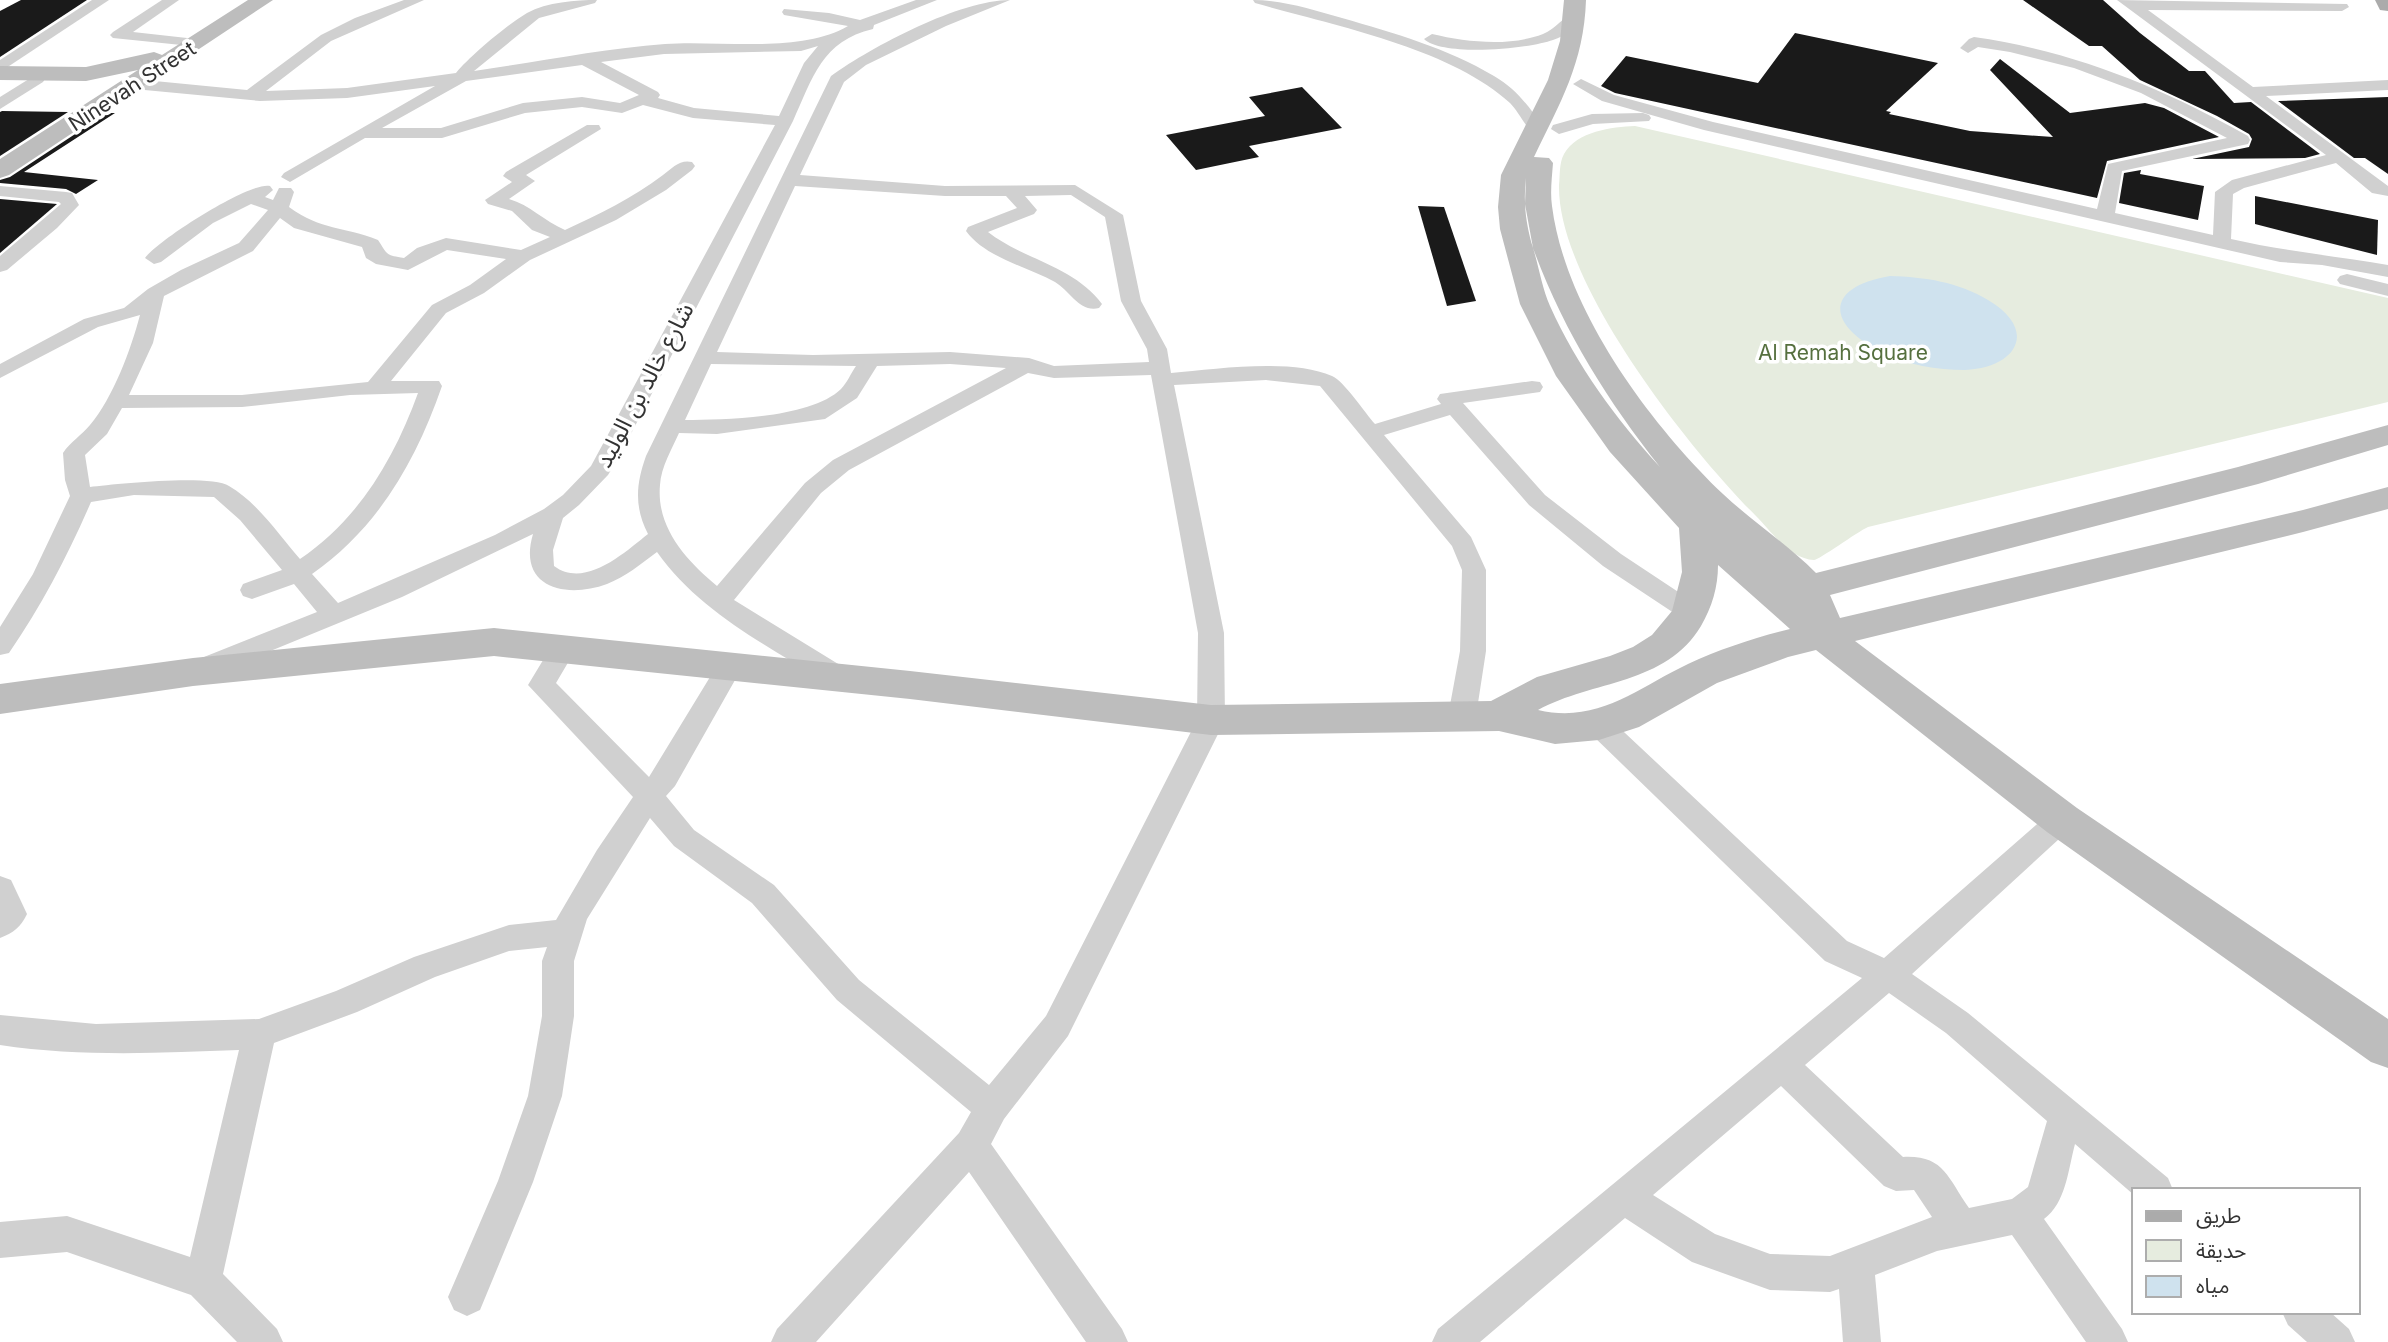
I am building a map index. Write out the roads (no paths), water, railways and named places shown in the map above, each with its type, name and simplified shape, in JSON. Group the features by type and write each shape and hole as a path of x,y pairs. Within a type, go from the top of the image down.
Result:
{"main road":[{"name":"Ninevah Street","path":"0,170 262,0"},
{"path":"2386,0 2388,5"},
{"path":"1582,6 1564,69 1548,109 1537,180 1541,225 1555,271 1593,349 1644,426 1702,493 1809,588 1821,611 1822,635"},
{"path":"1582,6 1594,37 1570,112 1545,131 1517,159 1511,186 1519,254 1538,312 1554,344 1597,411 1642,466 1696,524 1822,635 2061,820 2388,1046"},
{"path":"0,75 99,73 147,61 196,44"},
{"path":"0,75 73,83 88,90 90,95 87,115"},
{"path":"1776,597 2246,476 2388,435"},
{"path":"0,699 193,672 494,642 839,677 1212,720 1480,716 1555,729 1599,724 1636,711 1703,673 1781,645 2303,521 2388,498"},
{"path":"1480,716 1545,689 1640,660 1672,639 1692,613 1702,568 1696,524"}],"street":[{"path":"0,67 102,0"},
{"path":"172,0 118,35 196,44"},
{"path":"250,95 326,38 360,21 417,0"},
{"path":"155,258 208,219 290,177 361,133 460,78 535,7 590,0"},
{"path":"134,84 250,95 347,93 664,49 801,46 835,40 862,24 930,0"},
{"path":"839,677 719,601 690,578 660,537 649,503 648,486 657,456 837,79 861,62 913,36 1003,0"},
{"path":"1260,0 1418,47 1459,62 1494,81 1520,103 1534,125 1545,131 1575,121 1609,117 1656,118 1710,126"},
{"path":"1320,0 1434,39 1475,47 1512,44 1548,36 1571,24 1582,6"},
{"path":"2127,3 2342,7"},
{"path":"2127,3 2378,189 2388,191"},
{"path":"326,38 334,22 358,4"},
{"path":"784,9 862,24 895,35 913,36"},
{"path":"784,9 801,46 807,73"},
{"name":"شارع خالد بن الوليد","path":"193,672 450,566 552,514 587,485 609,455 785,121 807,73 835,40"},
{"path":"1968,48 1974,42 2006,45 2112,75 2176,103 2242,141 2114,167 2105,215"},
{"path":"361,133 442,133 523,108 582,102 622,108 652,95 584,60"},
{"path":"0,104 37,79"},
{"path":"1581,84 1608,98 1710,126 2280,256 2322,259 2388,271"},
{"path":"2250,92 2388,85"},
{"path":"641,99 693,113 785,121"},
{"path":"564,236 539,226 518,207 494,200 526,181 512,176 593,129"},
{"path":"2222,242 2224,192 2238,184 2339,158"},
{"path":"374,388 439,309 477,289 523,256 610,216 660,186 686,166"},
{"path":"0,372 91,323 131,312 155,293 196,269 246,247 279,208 290,177"},
{"path":"790,180 945,191 1075,190 1114,215 1131,301 1157,349 1211,633 1212,720 1057,1026 992,1108 971,1144 790,1342"},
{"path":"1010,190 1028,210 975,231 994,246 1064,279 1092,304"},
{"path":"0,191 66,197 70,205 0,266"},
{"path":"249,197 279,208 300,224 371,244 373,254 383,260 408,264 424,252 446,244 523,256"},
{"path":"2280,256 2315,271 2388,290"},
{"path":"0,646 50,569 82,496 76,480 74,453 99,429 115,402 143,343 155,293"},
{"path":"705,358 950,358 1029,364 1054,372 1270,373 1327,381 1463,543 1474,570 1473,650 1480,716"},
{"path":"672,426 717,427 817,414 849,393 870,360"},
{"path":"719,601 813,488 841,465 1029,364"},
{"path":"115,402 242,401 374,388 431,386 404,457 345,538 296,573 252,590"},
{"path":"1532,387 1448,399 1537,500 1612,560 1692,613"},
{"path":"1371,432 1454,407"},
{"path":"82,496 134,488 220,490 248,515 334,615"},
{"path":"552,514 540,555 541,565 547,574 560,580 593,579 611,573 660,537"},
{"path":"564,649 541,685 624,766 684,838 763,894 848,990 913,1046 992,1108"},
{"path":"467,1297 515,1182 545,1096 558,1016 558,961 573,916 649,796 665,778 730,666"},
{"path":"1599,724 1836,951 1888,975 1957,1023 2153,1188"},
{"path":"1451,1342 1888,975 2061,820"},
{"path":"0,890 12,914 0,925"},
{"path":"0,1030 32,1036 105,1038 259,1034 346,1002 425,967 497,942 568,932"},
{"path":"203,1280 244,1110 259,1034"},
{"path":"1782,1065 1896,1174 1923,1172 1961,1228"},
{"path":"1624,1197 1705,1249 1770,1272 1830,1274 1937,1233 2020,1215 2043,1198 2066,1114"},
{"path":"971,1144 1109,1342"},
{"path":"2020,1215 2109,1342"},
{"path":"0,1240 67,1234 203,1280 264,1342"},
{"path":"1856,1264 1862,1342"},
{"path":"2303,1314 2333,1341"}],"water":[{"path":"1890,276 1941,282 1988,300 2013,323 2017,335 2015,346 2009,355 1998,362 1983,368 1965,370 1922,366 1882,352 1850,330 1840,308 1844,298 1853,289 1868,281"}],"park label":[{"name":"Al Remah Square","path":"1843,352"}]}
